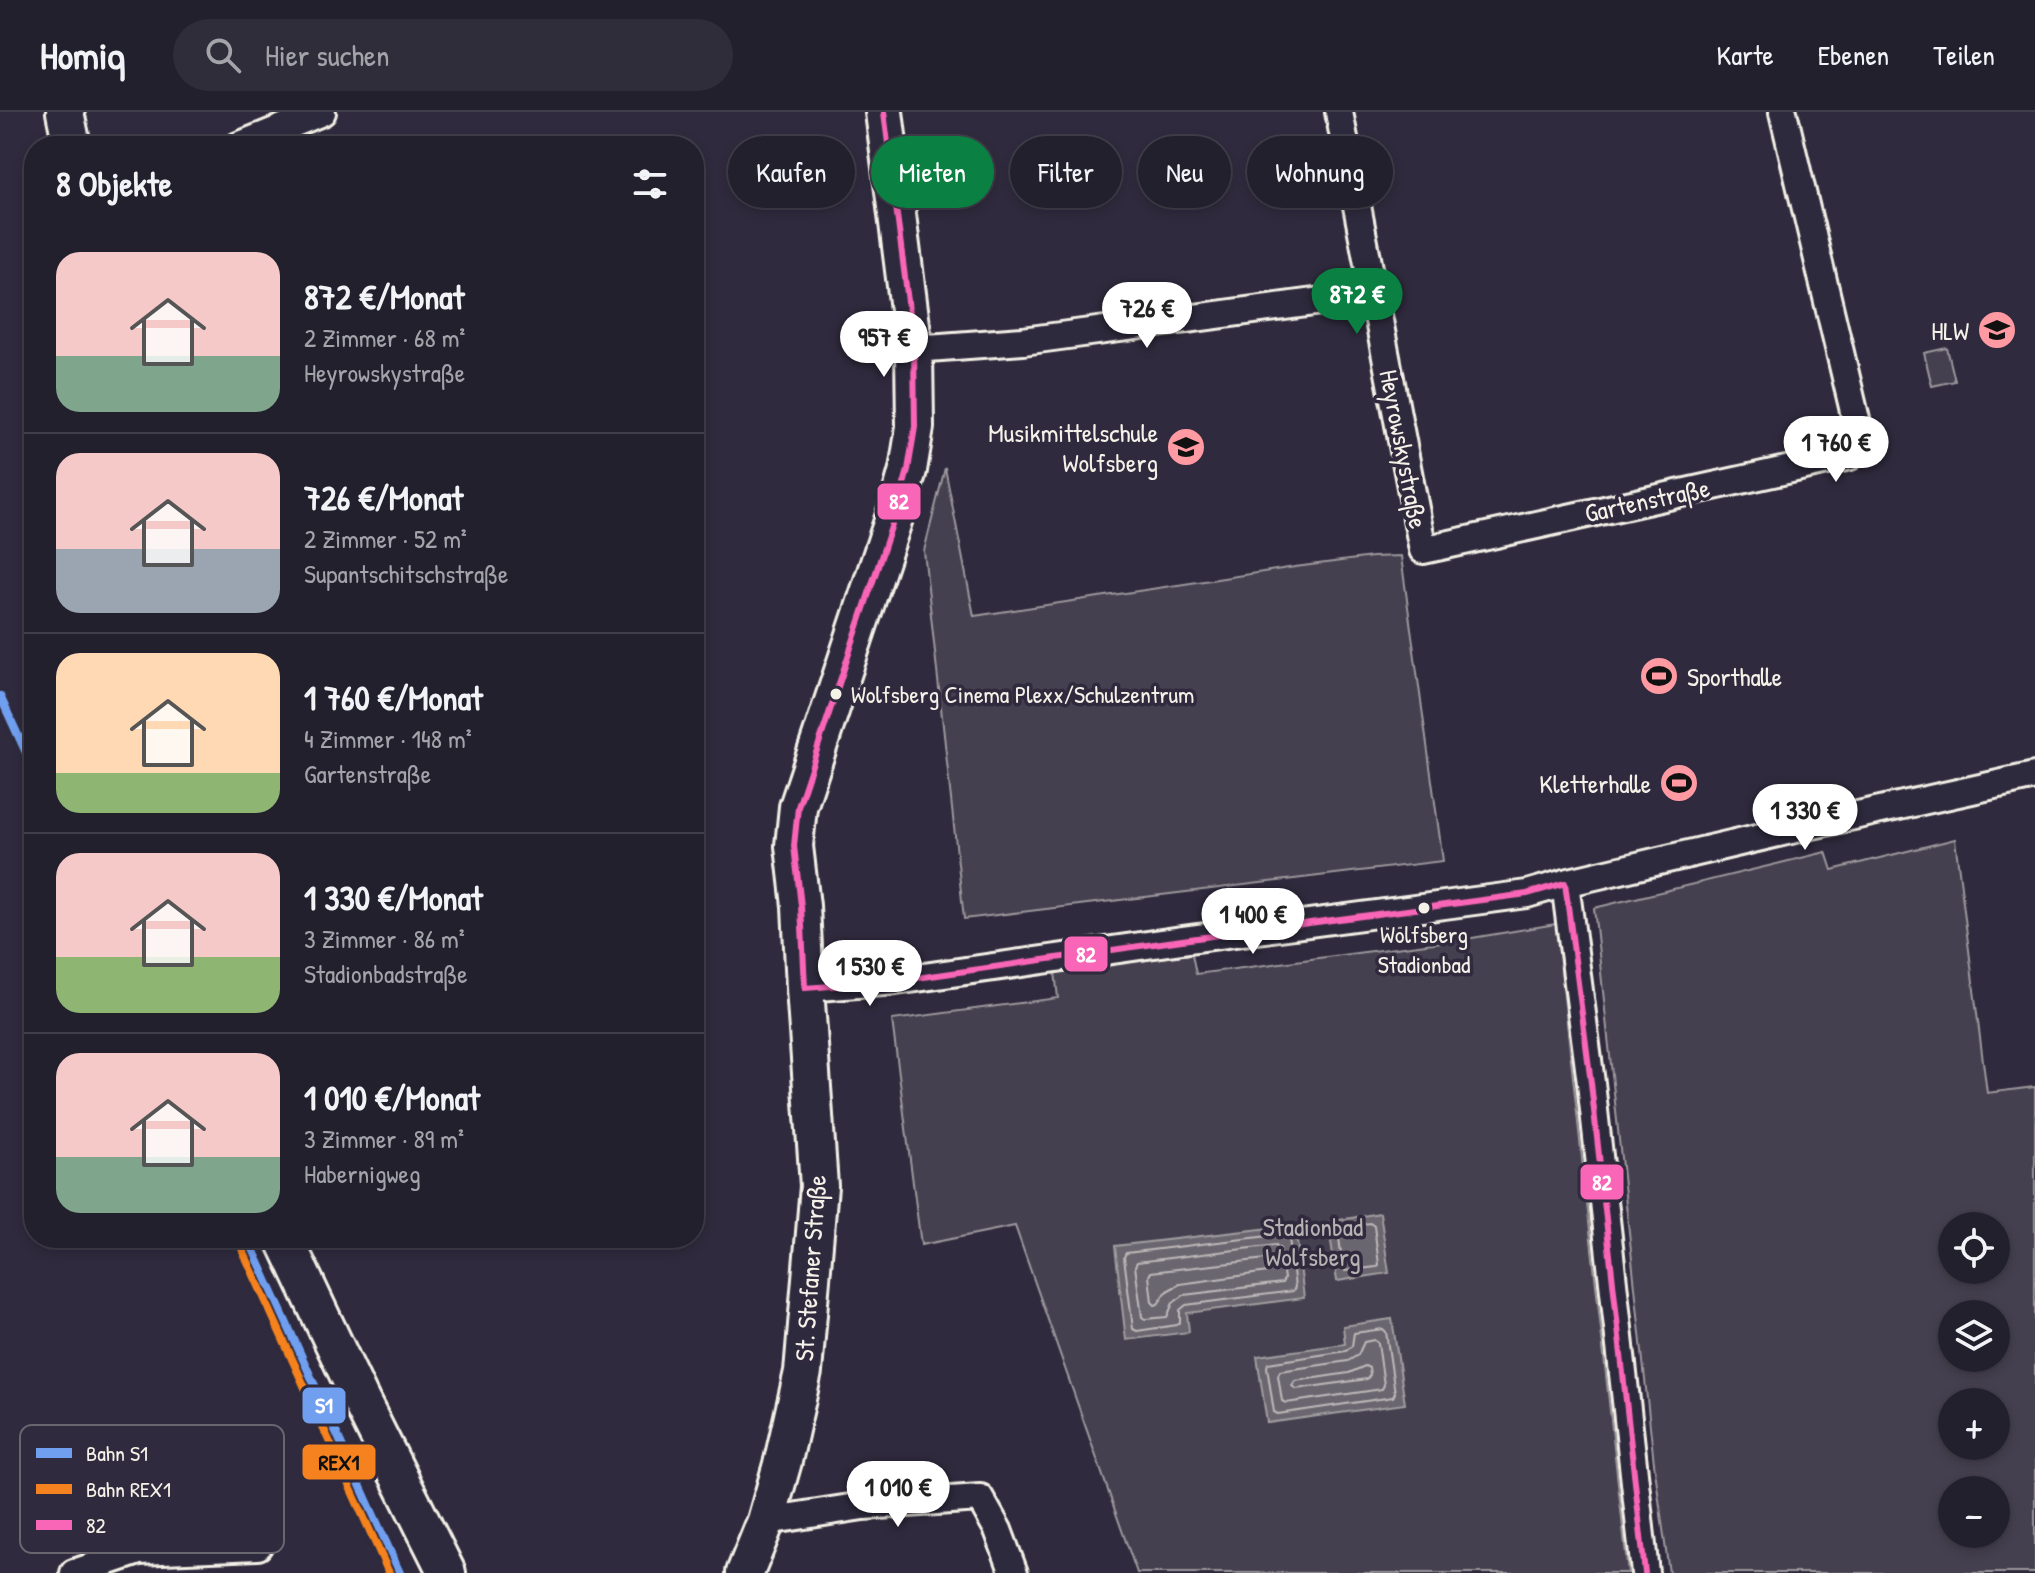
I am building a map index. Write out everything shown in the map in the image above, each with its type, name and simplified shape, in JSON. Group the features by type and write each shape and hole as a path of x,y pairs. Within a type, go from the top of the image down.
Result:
{"street":[{"path":"65,112 70,136"},
{"path":"263,136 322,112"},
{"name":"St. Stefaner Straße","path":"745,1573 766,1521 803,1372 818,1201 801,906 794,846 798,807 898,506 915,427 914,349 884,112"},
{"name":"Heyrowskystraße","path":"1339,112 1423,550"},
{"name":"Gartenstraße","path":"1423,550 1850,456 1862,445 1783,112"},
{"path":"914,349 1023,341 1374,294"},
{"path":"805,988 896,981 1514,896 2035,776"},
{"path":"1565,883 1591,1083 1645,1573"},
{"path":"289,1248 447,1573"},
{"path":"766,1521 863,1506 980,1498 998,1530 1014,1573"},
{"path":"74,1573 133,1553"}],"green space":[{"path":"1947,348 1955,381 1932,386 1924,353"},
{"path":"945,468 974,616 1295,567 1401,556 1443,861 964,919 924,551"},
{"path":"1955,839 1987,1093 2035,1087 2035,1573 1669,1573 1654,1463 1594,908 1826,852 1832,870"},
{"name":"Stadionbad Wolfsberg","path":"1556,924 1628,1573 1137,1573 1015,1226 921,1245 892,1020 1058,998 1055,972 1192,954 1196,974"}],"water":[{"path":"1380,1213 1389,1273 1337,1281 1328,1222"},
{"path":"1295,1225 1304,1298 1187,1313 1189,1332 1126,1340 1115,1246"},
{"path":"1392,1319 1405,1404 1267,1423 1257,1356 1345,1344 1343,1326"}],"rail line":[{"name":"S1","path":"0,696 24,748"},
{"name":"REX1","path":"242,1248 389,1573"},
{"name":"S1","path":"253,1248 400,1573"}],"transit line":[{"name":"82","path":"884,112 914,349 915,427 898,506 798,807 794,846 805,988 896,981 1527,894 1565,883 1591,1083 1645,1573"}],"place":[{"name":"HLW","path":"1997,330"},
{"name":"Musikmittelschule Wolfsberg","path":"1186,447"},
{"name":"Sporthalle","path":"1659,676"},
{"name":"Wolfsberg Cinema Plexx/Schulzentrum","path":"836,694"},
{"name":"Kletterhalle","path":"1679,783"},
{"name":"Wolfsberg Stadionbad","path":"1424,908"}]}
